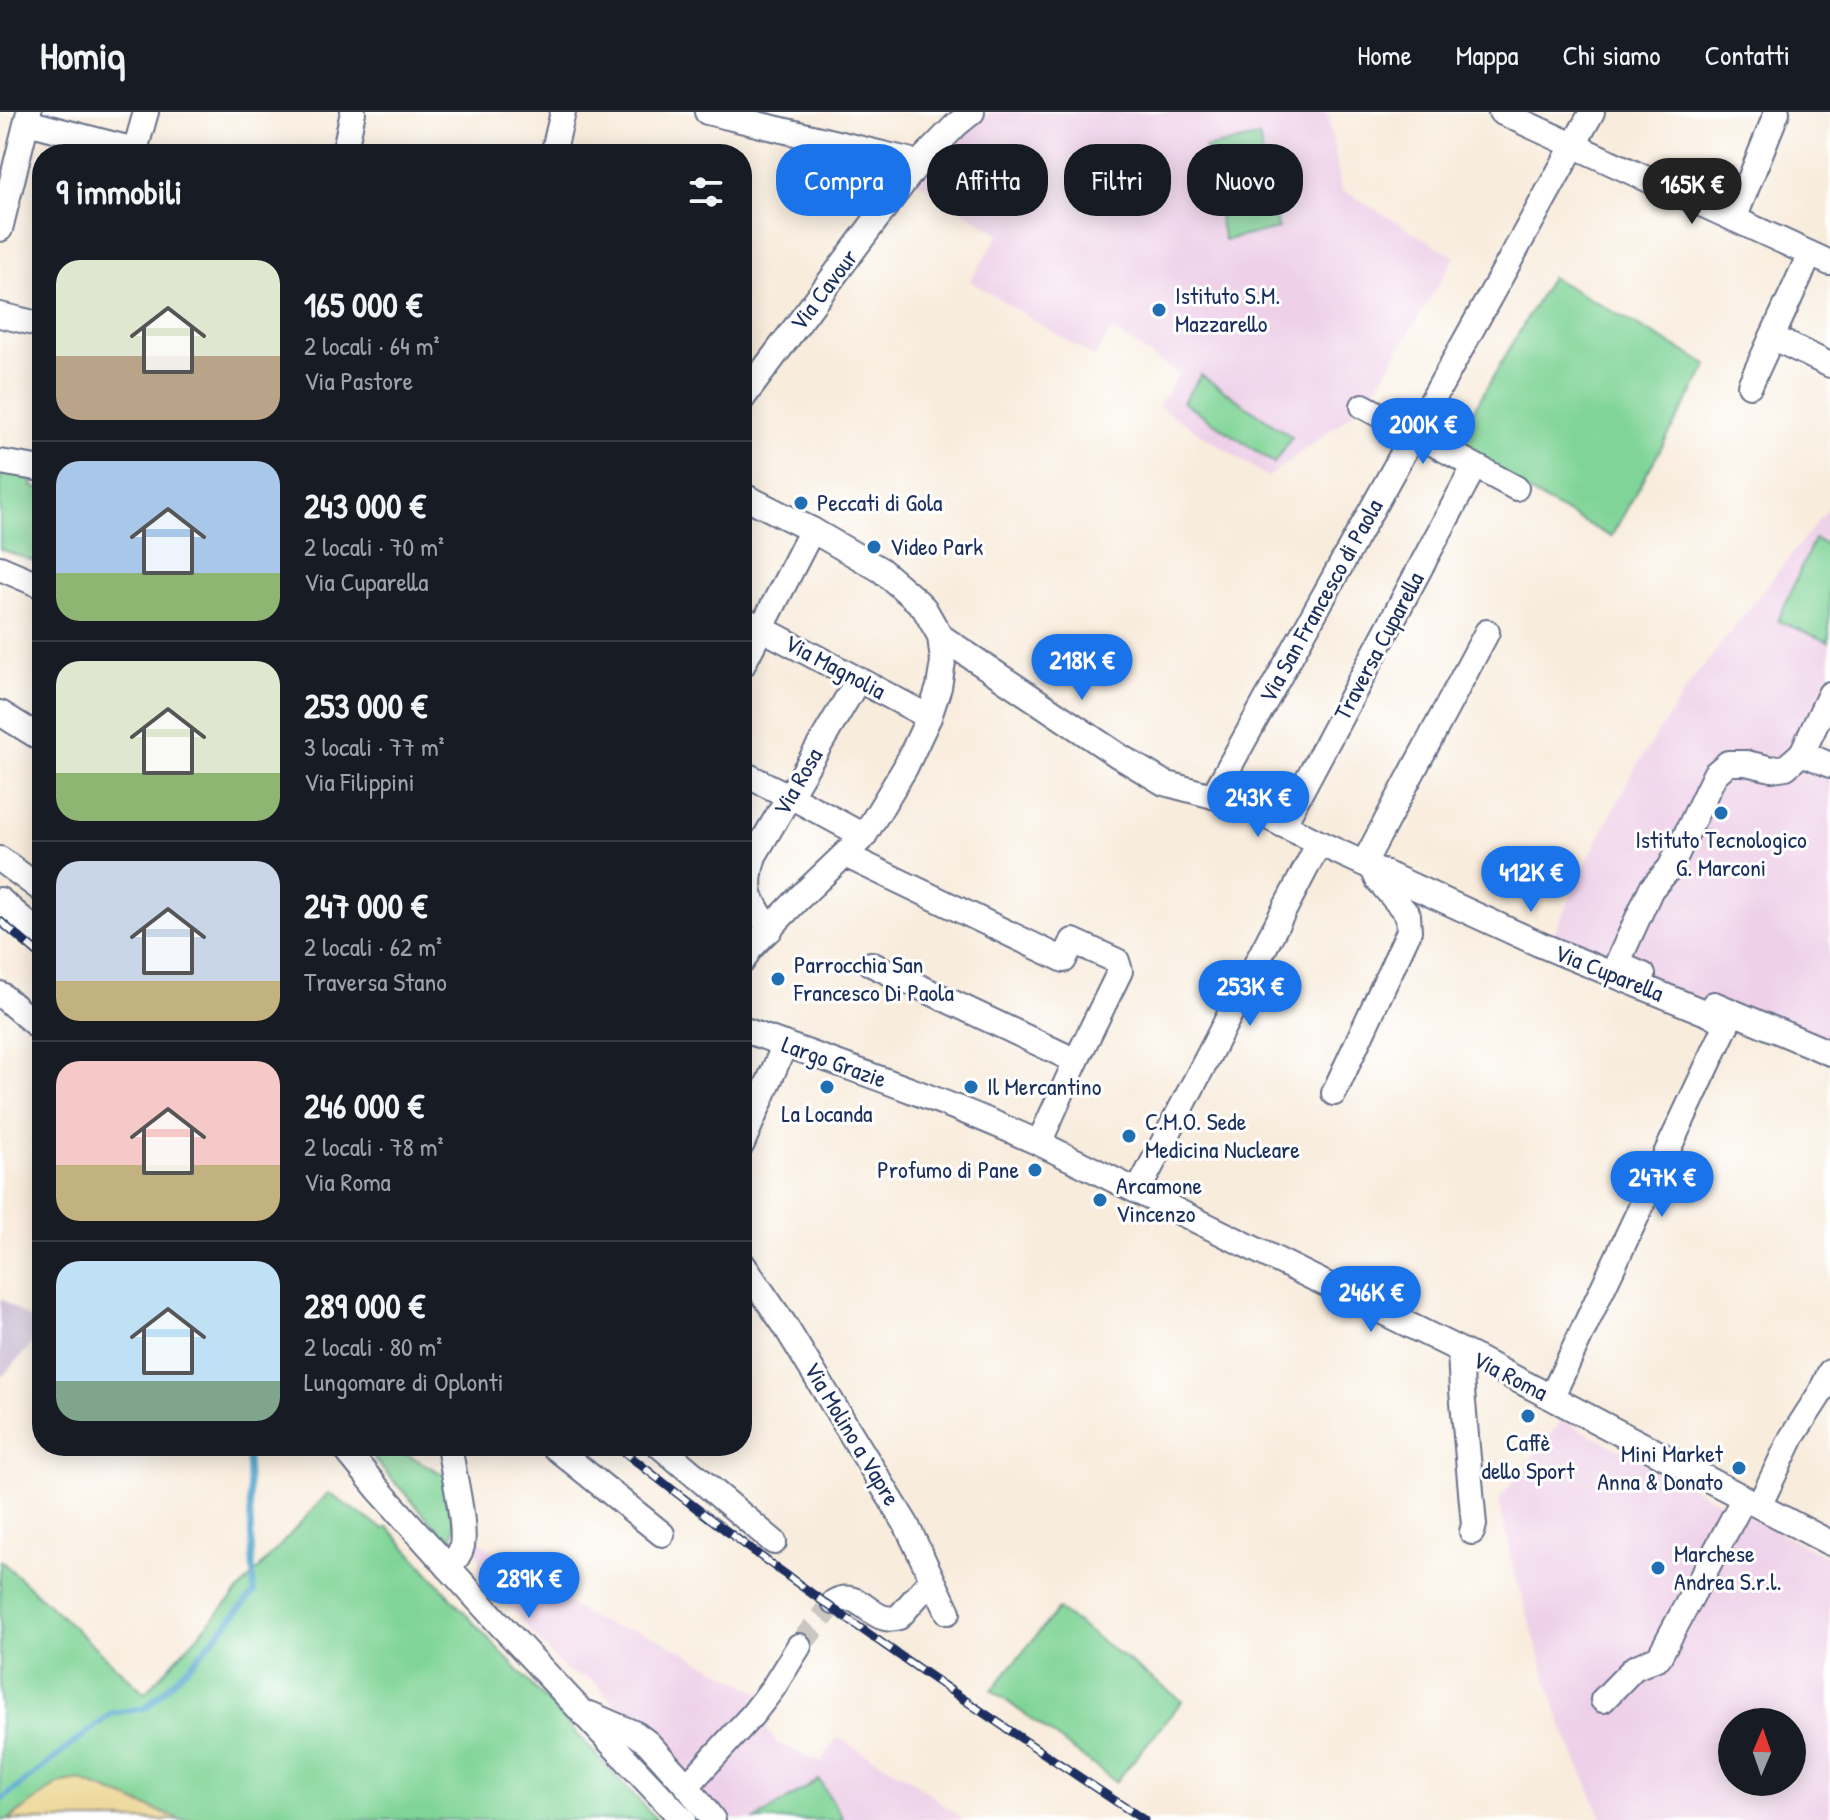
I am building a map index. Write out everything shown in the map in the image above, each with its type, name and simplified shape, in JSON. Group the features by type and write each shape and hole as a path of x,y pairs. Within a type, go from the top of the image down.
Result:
{"street":[{"path":"137,144 146,112"},
{"path":"346,144 353,112"},
{"path":"555,144 563,112"},
{"path":"707,112 908,160 916,166"},
{"name":"Via Cavour","path":"752,386 916,166 972,112"},
{"path":"1501,112 1820,259 1772,337 1750,385"},
{"name":"Via San Francesco di Paola","path":"1213,796 1592,112"},
{"path":"1734,219 1777,112"},
{"path":"0,229 20,125 101,144"},
{"path":"0,315 32,323"},
{"path":"1772,337 1830,365"},
{"path":"1363,406 1516,488"},
{"path":"0,462 32,467"},
{"name":"Traversa Cuparella","path":"1283,825 1474,467"},
{"path":"752,500 881,570 924,608 940,636 943,662 929,717 905,768 864,836 752,947"},
{"path":"752,623 812,530"},
{"path":"0,568 32,582"},
{"name":"Via Magnolia","path":"752,623 929,717"},
{"path":"1334,1093 1409,931 1408,915 1368,865 1487,632"},
{"name":"Via Cuparella","path":"940,636 1164,783 1252,809 1539,944 1728,1022 1552,1396"},
{"name":"Via Rosa","path":"752,863 858,680"},
{"path":"1830,694 1802,753 1786,767 1772,769 1746,763 1728,763 1715,774 1670,868 1651,889 1617,964 1830,1053"},
{"path":"0,713 32,733"},
{"path":"1802,753 1830,765"},
{"path":"752,778 864,836"},
{"path":"1138,1191 1319,843"},
{"path":"845,855 1064,960 1073,941 1117,961 1120,971 1039,1143"},
{"path":"0,859 32,883"},
{"path":"0,900 32,927"},
{"name":"Via Rosa","path":"752,901 770,930"},
{"path":"871,964 1076,1061"},
{"path":"0,994 32,1021"},
{"name":"Largo Grazie","path":"752,1032 926,1094"},
{"path":"752,1121 785,1044"},
{"name":"Via Roma","path":"926,1094 1039,1143 1552,1396 1830,1543"},
{"name":"Via Molino a Vapre","path":"752,1278 784,1324 898,1511 948,1612"},
{"path":"1460,1351 1474,1525 1472,1532"},
{"path":"1603,1700 1634,1668 1659,1657 1821,1392 1830,1372"},
{"path":"351,1456 448,1567 683,1820"},
{"path":"448,1567 456,1561 463,1533 451,1456"},
{"path":"565,1456 662,1534"},
{"path":"672,1456 774,1542"},
{"path":"834,1602 843,1597 855,1599 880,1617 892,1619 899,1617 932,1579"},
{"path":"687,1786 753,1714 799,1646"},
{"path":"581,1711 636,1734 648,1743 713,1820"}],"shaded area":[{"path":"992,112 1328,112 1341,189 1455,257 1367,402 1268,477 1158,406 1179,374 1112,330 1094,357 970,281 1000,234 972,216 1048,216 1048,144 954,144"},
{"path":"927,172 927,188 918,182"},
{"name":"Istituto Tecnologico G. Marconi","path":"1830,506 1830,723 1821,744 1830,749 1830,1062 1549,944 1586,863 1638,763 1695,677"},
{"path":"0,1298 32,1320 32,1344 0,1379"},
{"path":"1562,1420 1830,1559 1830,1820 1603,1820 1562,1726 1515,1575 1499,1500"},
{"path":"476,1539 587,1616 616,1628 637,1630 661,1640 777,1701 765,1725 776,1743 822,1762 837,1737 909,1778 963,1820 844,1820 819,1780 755,1820 727,1820 592,1680 566,1671 482,1576"}],"green space":[{"path":"1259,137 1260,144 1225,144"},
{"path":"1219,216 1275,216 1278,229 1224,240"},
{"path":"1551,277 1708,365 1611,537 1451,449"},
{"path":"1201,375 1292,437 1274,463 1183,402"},
{"path":"4,465 32,470 32,560 0,549 0,481"},
{"path":"1814,539 1830,546 1829,642 1778,621"},
{"path":"373,1456 410,1456 445,1475 456,1506 452,1545"},
{"path":"328,1493 383,1529 388,1527 657,1820 181,1820 80,1780 58,1784 8,1820 0,1820 0,1560 145,1693"},
{"path":"1058,1609 1182,1701 1116,1782 992,1690"},
{"path":"819,1780 844,1820 755,1820"}],"sand":[{"path":"80,1780 181,1820 8,1820 58,1784"}],"waterway":[{"path":"0,1801 112,1713 146,1708 193,1662 254,1593 247,1456"}],"tunnel":[{"path":"799,1646 834,1602"}],"railway":[{"path":"0,921 32,948"},
{"path":"630,1456 810,1592 1144,1820"}],"place":[{"name":"Istituto S.M. Mazzarello","path":"1159,310"},
{"name":"Peccati di Gola","path":"801,503"},
{"name":"Video Park","path":"874,547"},
{"name":"Istituto Tecnologico G. Marconi","path":"1721,813"},
{"name":"Parrocchia San Francesco Di Paola","path":"778,979"},
{"name":"La Locanda","path":"827,1087"},
{"name":"Il Mercantino","path":"971,1087"},
{"name":"C.M.O. Sede Medicina Nucleare","path":"1129,1136"},
{"name":"Profumo di Pane","path":"1035,1170"},
{"name":"Arcamone Vincenzo","path":"1100,1200"},
{"name":"Caffè dello Sport","path":"1528,1416"},
{"name":"Mini Market Anna & Donato","path":"1739,1468"},
{"name":"Marchese Andrea S.r.l.","path":"1658,1568"}]}
